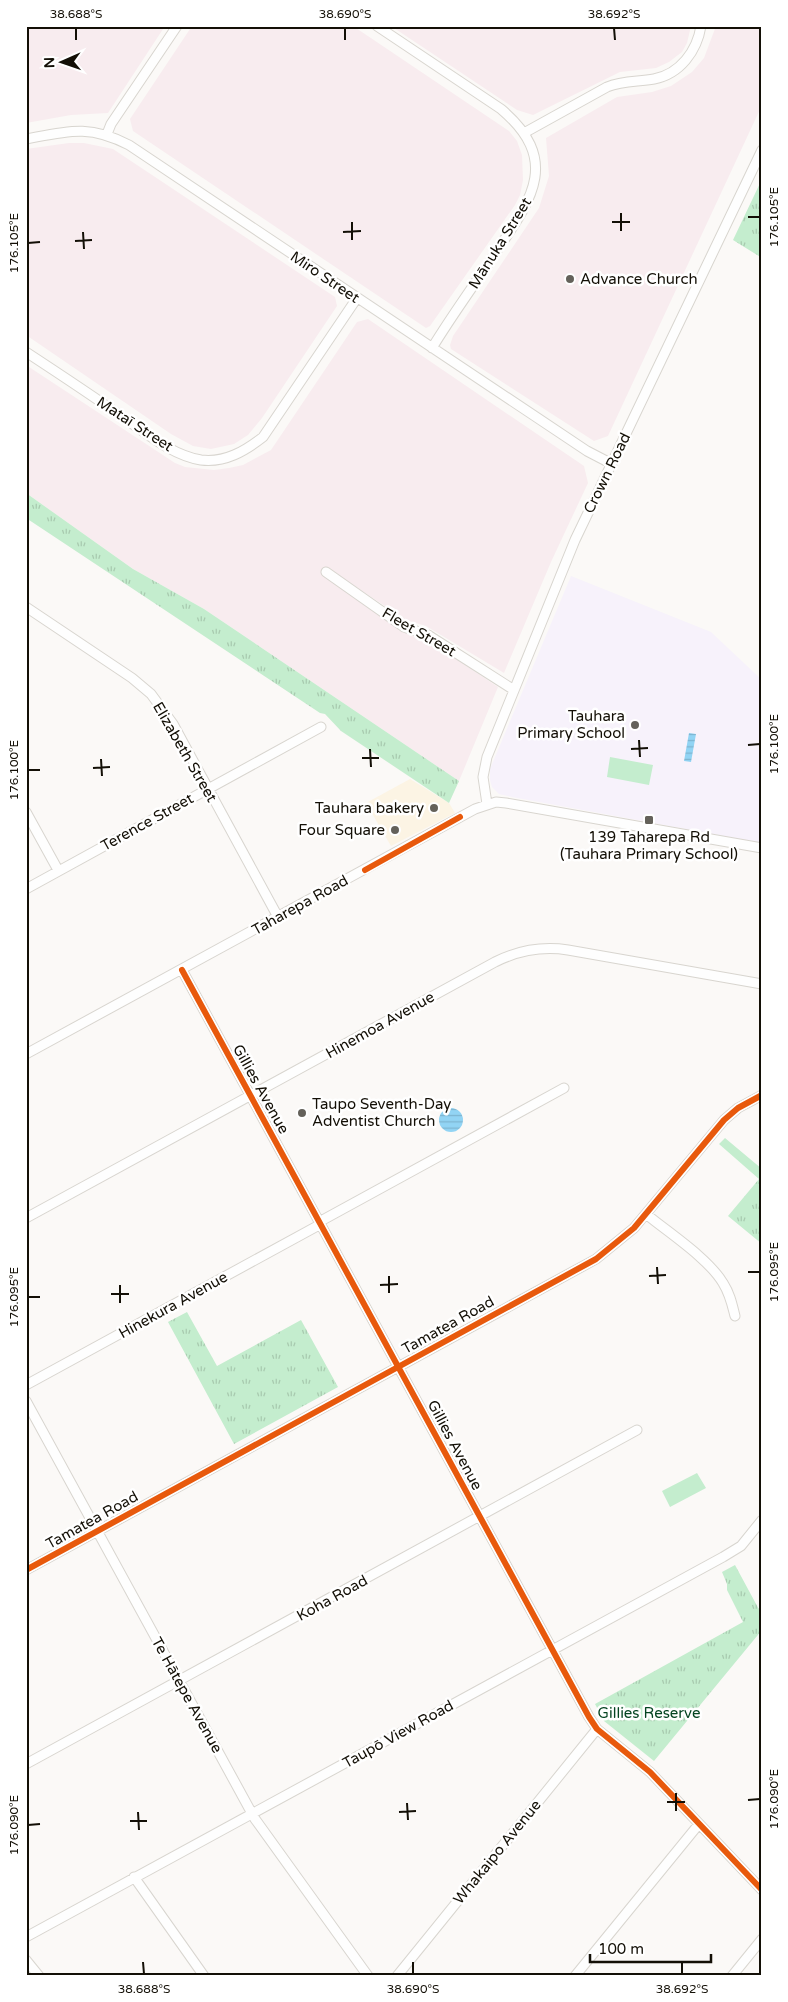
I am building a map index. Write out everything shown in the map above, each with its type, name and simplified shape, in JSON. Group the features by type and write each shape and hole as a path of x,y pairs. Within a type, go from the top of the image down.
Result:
{"street":[{"path":"107,134 176,26"},
{"name":"Mānuka Street","path":"377,26 513,119 524,133 533,152 536,164 535,179 526,209 432,348"},
{"path":"524,133 613,85 653,79 665,76 677,69 690,55 700,34 701,26"},
{"name":"Miro Street","path":"26,139 85,130 107,134 129,145 587,451 612,464"},
{"name":"Crown Road","path":"487,804 483,782 485,767 575,540 762,150"},
{"name":"Mataī Street","path":"26,352 172,450 202,460 220,459 234,456 249,448 263,436 357,298"},
{"name":"Fleet Street","path":"326,572 404,627 428,635 514,690"},
{"name":"Elizabeth Street","path":"26,607 132,678 151,694 172,724 278,917"},
{"name":"Terence Street","path":"26,889 321,727"},
{"name":"Taharepa Road","path":"26,1054 487,804 496,802 506,803 762,848"},
{"path":"26,812 58,870"},
{"name":"Hinemoa Avenue","path":"26,1218 495,962 528,950 568,950 762,984"},
{"name":"Gillies Avenue","path":"182,970 552,1650 597,1729 650,1772 762,1890"},
{"name":"Hinekura Avenue","path":"26,1385 564,1088"},
{"name":"Tamatea Road","path":"26,1570 596,1259 622,1240 646,1214 714,1130 738,1108 762,1095"},
{"path":"646,1214 708,1264 723,1282 730,1297 735,1316"},
{"name":"Te Hātepe Avenue","path":"26,1401 251,1814 368,1976"},
{"name":"Koha Road","path":"26,1764 637,1430"},
{"name":"Taupō View Road","path":"26,1937 733,1551 741,1546 762,1520"},
{"name":"Whakaipo Avenue","path":"397,1976 597,1729"},
{"path":"575,1976 698,1824"},
{"path":"134,1877 204,1976"},
{"path":"732,1976 762,1940"},
{"path":"26,1960 39,1976"}],"shaded area":[{"path":"26,26 165,26 108,113 71,115 26,123"},
{"path":"192,26 353,26 509,131 517,141 522,155 523,180 520,195 515,205 430,326 426,328 133,131 130,119"},
{"path":"391,26 691,26 687,43 682,52 669,62 656,68 620,72 533,115 517,110"},
{"path":"716,26 762,26 762,105 608,436 594,441 451,349 450,345 453,336 539,208 549,176 546,138 617,97 652,92 671,86 692,72 704,58"},
{"path":"69,143 84,143 113,149 335,297 337,306 262,418 248,435 234,444 211,449 193,446 171,434 26,335 26,149"},
{"path":"368,319 584,466 588,483 551,562 504,673 426,626 406,620 326,567 321,573 402,632 426,639 498,687 459,781 204,609 133,569 26,493 26,365 175,463 185,467 214,470 229,468 243,465 271,450 357,322"},
{"name":"Tauhara Primary School","path":"571,576 711,632 762,680 762,843 512,797 499,794 492,787 490,769"},
{"path":"410,779 449,803 455,813 391,846 366,803"}],"green space":[{"path":"762,179 762,258 733,240"},
{"path":"26,493 133,569 204,609 459,781 449,803 341,731 325,714 320,713 26,518"},
{"path":"610,757 653,765 649,785 607,777"},
{"path":"725,1138 762,1169 762,1244 728,1216 759,1179 719,1144"},
{"path":"187,1312 217,1366 301,1320 338,1387 234,1444 168,1322"},
{"path":"697,1473 706,1488 670,1507 662,1491"},
{"name":"Gillies Reserve","path":"735,1565 762,1615 762,1630 654,1761 604,1721 595,1704 743,1622 727,1590 727,1584 722,1572"}],"water":[{"path":"689,733 696,734 691,762 684,761"},
{"path":"451,1108 456,1109 462,1115 462,1125 456,1131 451,1132 446,1131 440,1125 439,1120 440,1115 446,1109"}],"cycle path":[{"path":"365,870 460,817"},
{"path":"182,970 589,1717 597,1729 650,1772 762,1890"},
{"path":"26,1570 596,1259 634,1228 724,1120 738,1108 762,1095"}],"place":[{"name":"Advance Church","path":"570,279"},
{"name":"Tauhara Primary School","path":"635,725"},
{"name":"Tauhara bakery","path":"434,808"},
{"name":"139 Taharepa Rd (Tauhara Primary School)","path":"649,820"},
{"name":"Four Square","path":"395,830"},
{"name":"Taupo Seventh-Day Adventist Church","path":"302,1113"}]}
